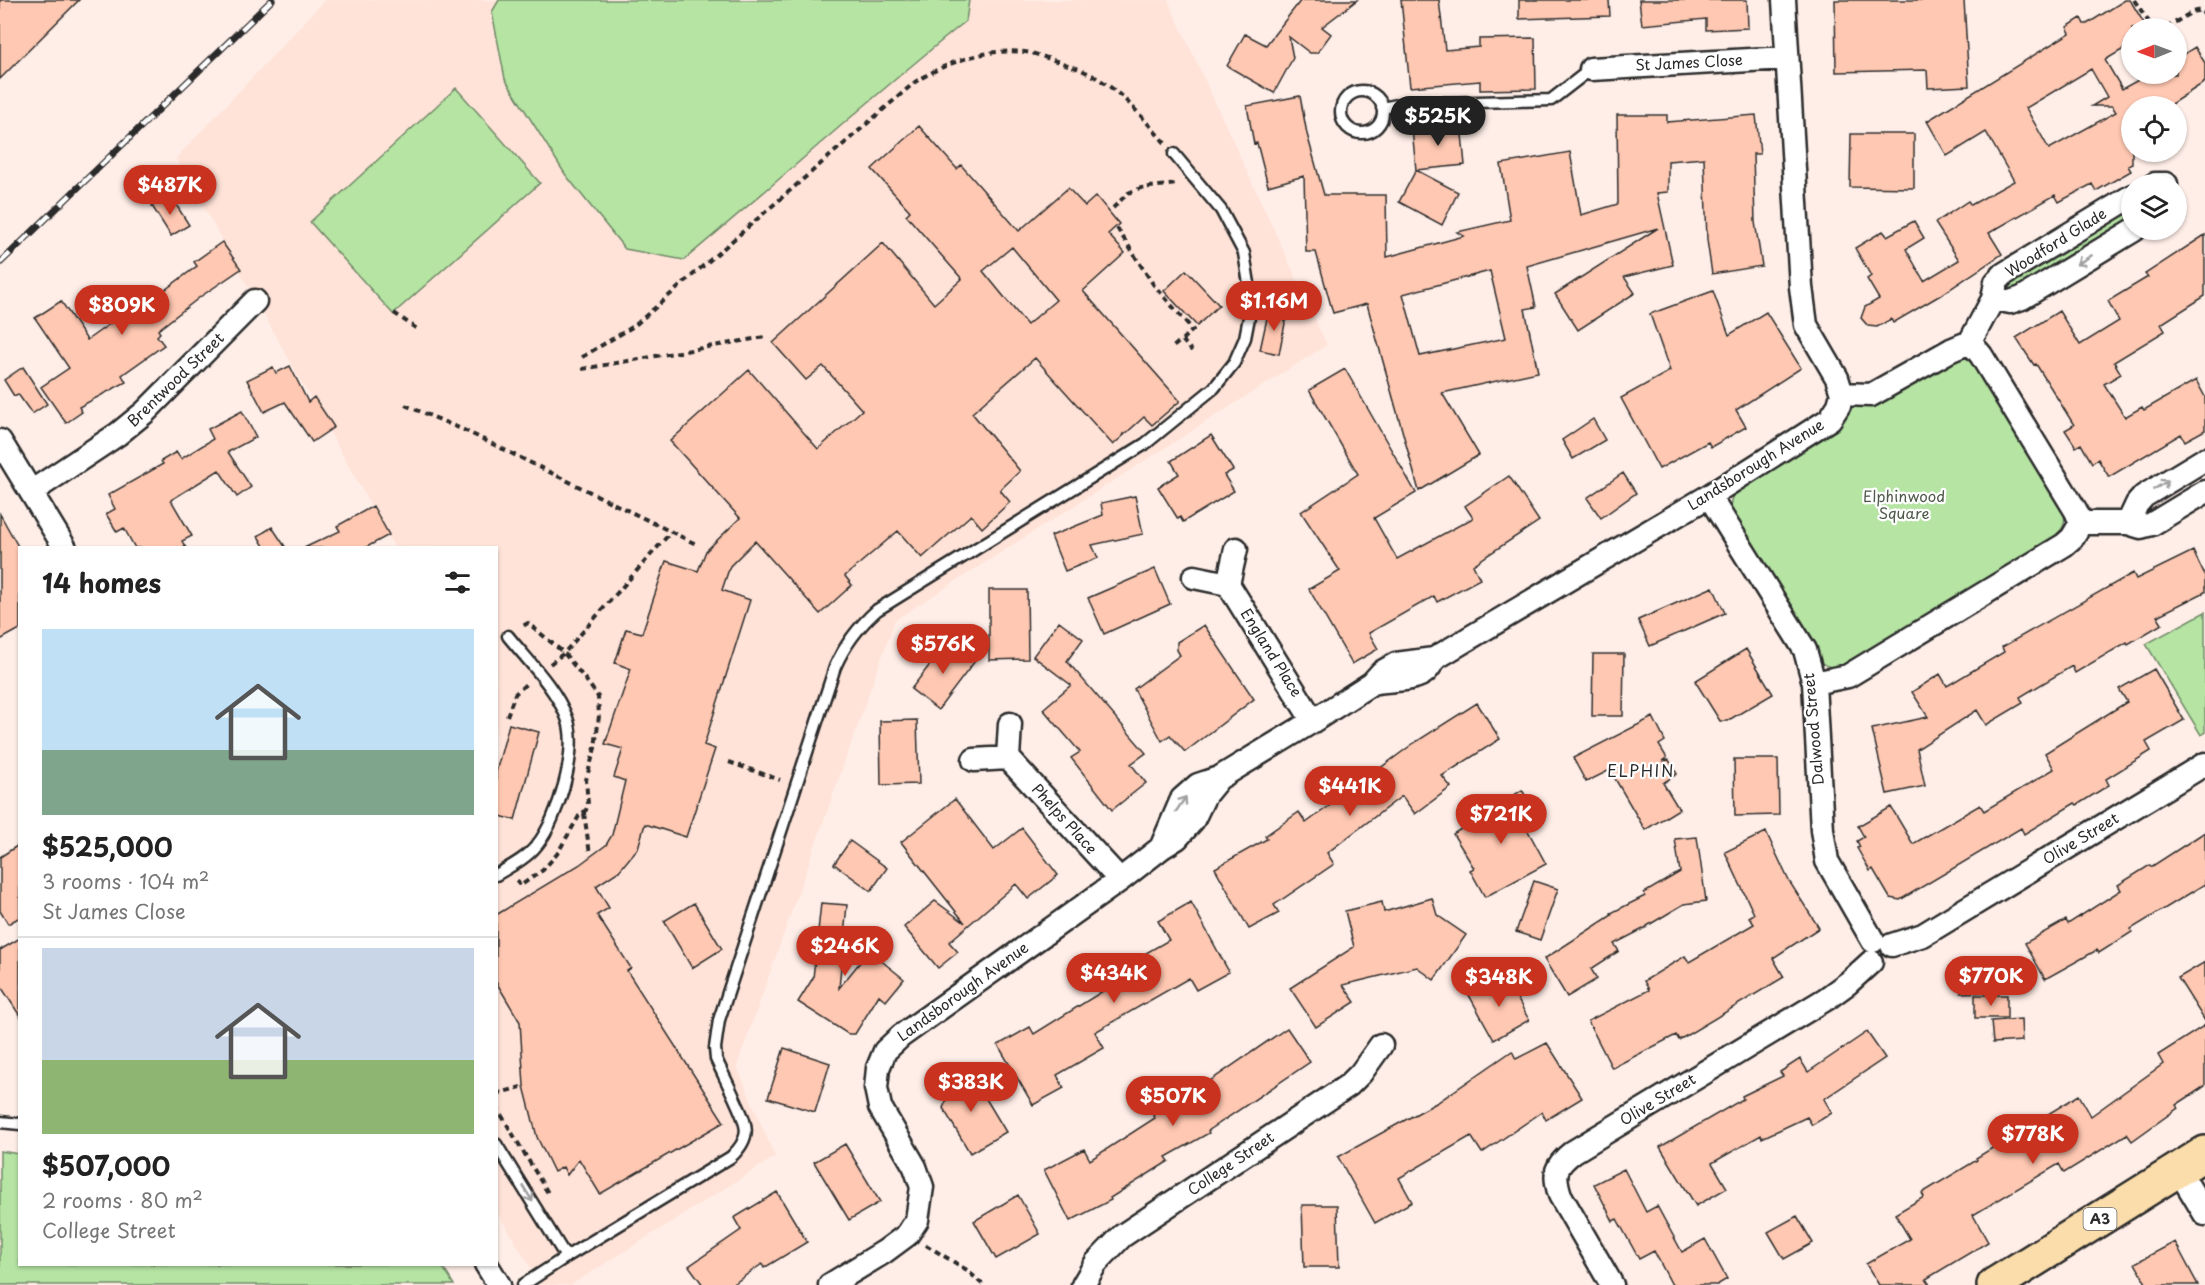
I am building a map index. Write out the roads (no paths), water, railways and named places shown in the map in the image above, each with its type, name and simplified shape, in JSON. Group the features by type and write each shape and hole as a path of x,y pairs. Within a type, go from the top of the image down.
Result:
{"highway":[{"name":"A3","path":"1994,1285 2192,1161"}],"street":[{"path":"1784,0 1801,288 1806,325 1837,378 1842,394 1872,395 1951,350 1970,342 1981,355 2076,511 2081,523"},
{"name":"St James Close","path":"1591,69 1786,57"},
{"name":"Woodford Glade","path":"1970,342 1994,299 1996,282 2004,274 2121,203"},
{"name":"Woodford Glade","path":"1994,299 2010,302 2022,298 2121,238"},
{"name":"Brentwood Street","path":"31,492 146,412 255,301"},
{"name":"Landsborough Avenue","path":"830,1285 907,1235 917,1220 922,1187 915,1167 880,1107 876,1088 878,1068 885,1051 901,1036 1177,838 1192,820 1205,795 1220,778 1372,683 1389,679 1411,678 1425,672 1434,659 1709,496 1830,419 1839,405 1842,394"},
{"path":"0,441 64,546"},
{"path":"2128,523 2144,495 2205,459"},
{"path":"2081,523 2128,523 2141,527 2152,524 2205,492"},
{"name":"Dalwood Street","path":"1709,496 1805,650 1814,683 1822,830 1827,861 1879,949"},
{"path":"1814,683 1848,676 2064,545 2072,538 2081,523"},
{"path":"1194,577 1228,584 1236,549"},
{"name":"England Place","path":"1228,584 1313,721"},
{"path":"974,760 1008,758 1010,724"},
{"name":"Phelps Place","path":"1008,758 1120,880"},
{"name":"Olive Street","path":"1605,1283 1560,1195 1556,1182 1556,1170 1562,1161 1826,999 1848,983 1879,949 1923,935 2205,764"},
{"name":"College Street","path":"1083,1285 1096,1263 1122,1236 1349,1085 1361,1073 1381,1045"},
{"path":"2192,1161 2205,1214"},
{"path":"487,1266 499,1285"}],"lane":[{"path":"1382,108 1402,104 1551,100 1591,69"},
{"path":"523,1285 731,1156 741,1147 745,1134 745,1119 716,1059 716,1034 719,1020 835,667 843,649 859,627 877,610 1145,444 1214,388 1234,363 1245,338 1252,302 1244,253 1221,210 1174,154"},
{"path":"498,874 521,859 537,845 542,837 556,810 568,765 571,741 568,720 557,699 507,636"},
{"path":"0,1122 18,1124"},
{"path":"498,1147 566,1257"}],"railway":[{"path":"0,263 272,0"}],"district":[{"name":"ELPHIN","path":"1641,771"}],"park label":[{"name":"Elphinwood Square","path":"1904,506"}]}
